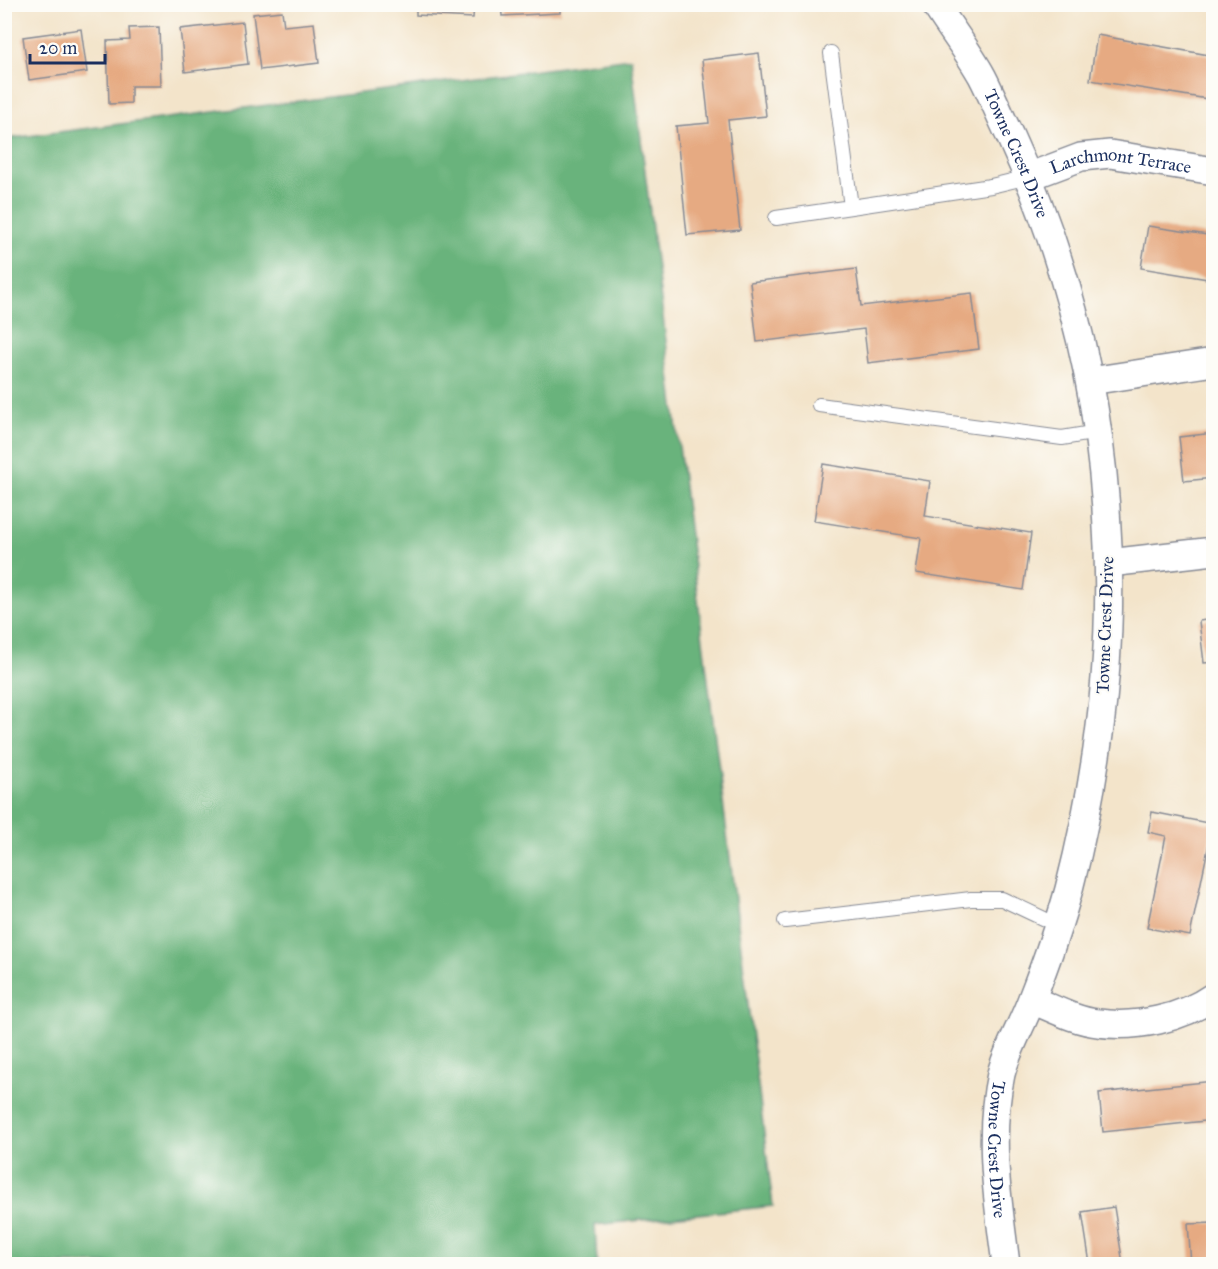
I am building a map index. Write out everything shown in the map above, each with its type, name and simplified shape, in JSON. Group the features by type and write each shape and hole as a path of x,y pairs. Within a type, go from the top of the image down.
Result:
{"street":[{"name":"Towne Crest Drive","path":"935,4 982,76 1028,177 1065,278 1090,381 1105,481 1109,563 1107,672 1092,787 1068,892 1032,1000 1001,1073 994,1135 997,1195 1006,1264"},
{"name":"Larchmont Terrace","path":"1028,177 1081,157 1110,154 1214,171"},
{"path":"1090,381 1214,362"},
{"path":"1109,563 1214,551"},
{"path":"1032,1000 1096,1023 1144,1024 1197,1007 1214,996"}],"lane":[{"path":"831,53 851,207"},
{"path":"776,218 991,186 1028,177"},
{"path":"819,405 1062,438 1098,432"},
{"path":"785,921 971,899 1002,899 1057,925"}],"green space":[{"path":"631,58 773,1206 595,1225 597,1264 5,1264 5,139"}],"building":[{"path":"416,4 474,4 473,18 416,15"},
{"path":"501,4 560,4 560,13 502,16"},
{"path":"282,11 284,26 314,23 319,63 260,70 253,14"},
{"path":"243,22 248,64 185,72 180,29"},
{"path":"159,27 161,86 131,86 131,103 109,104 107,41 130,40 129,28"},
{"path":"81,29 87,72 29,80 23,37"},
{"path":"1097,35 1214,56 1214,100 1090,80"},
{"path":"759,53 766,116 728,120 740,230 687,235 676,126 709,123 702,60"},
{"path":"1148,226 1214,236 1214,280 1141,268"},
{"path":"856,269 861,306 972,293 979,349 868,363 864,329 757,342 750,282"},
{"path":"1214,433 1214,478 1184,481 1179,437"},
{"path":"823,464 930,481 925,516 1031,533 1023,590 916,573 921,538 814,521"},
{"path":"1214,619 1214,662 1204,663 1199,621"},
{"path":"1152,812 1213,824 1190,936 1147,928 1166,836 1148,832"},
{"path":"1214,1081 1214,1120 1103,1132 1099,1093"},
{"path":"1114,1207 1123,1264 1090,1264 1082,1212"},
{"path":"1214,1223 1214,1264 1191,1264 1188,1224"}]}
